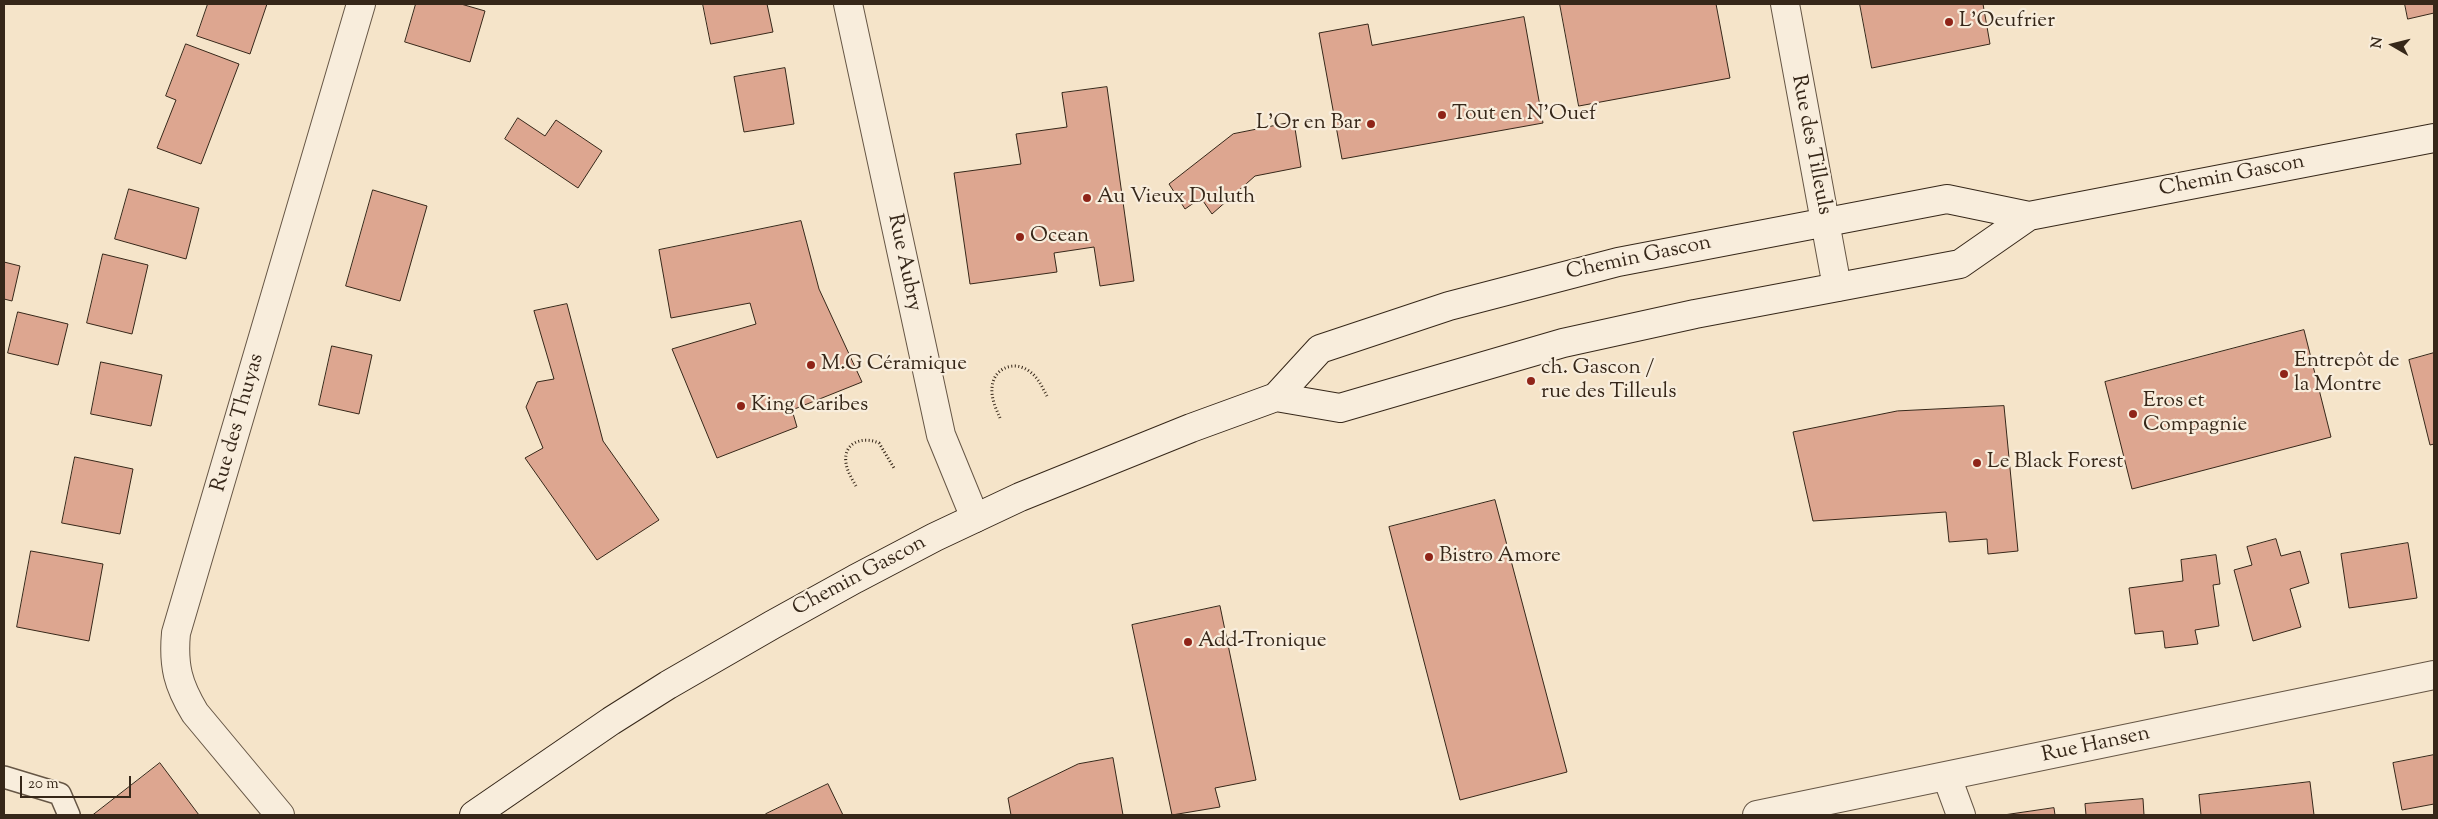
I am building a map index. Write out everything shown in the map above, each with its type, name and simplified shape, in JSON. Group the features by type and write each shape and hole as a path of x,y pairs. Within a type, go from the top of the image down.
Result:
{"main road":[{"name":"Rue des Thuyas","path":"280,815 195,713 185,696 179,682 174,656 176,634 360,4"},
{"name":"Rue Aubry","path":"848,4 941,436 975,518"},
{"name":"Rue des Tilleuls","path":"1785,4 1837,287"},
{"name":"Chemin Gascon","path":"474,815 611,721 772,624 975,518 1129,452 1276,397 1320,349 1388,325 1502,291 1592,269 1825,221 1947,199 2029,216 2434,138"},
{"name":"Chemin Gascon","path":"1276,397 1340,408 1562,343 1960,264 2029,216"},
{"name":"Rue Hansen","path":"1757,815 2434,675"},
{"path":"1947,777 1961,815"}],"lane":[{"path":"4,777 60,794 69,815"}],"path":[{"path":"1000,418 995,406 992,388 1001,370 1009,366 1018,366 1029,371 1038,380 1047,396"},
{"path":"856,486 846,464 846,455 854,442 862,439 879,443 894,468"}],"building":[{"path":"208,4 267,4 250,54 197,36"},
{"path":"416,4 461,4 485,11 470,62 405,42"},
{"path":"703,4 767,4 773,32 711,44"},
{"path":"1560,4 1716,4 1730,78 1579,106"},
{"path":"1860,4 1983,4 1990,44 1872,68"},
{"path":"2405,4 2434,4 2434,13 2408,19"},
{"path":"1524,17 1543,123 1342,159 1319,33 1368,24 1372,45"},
{"path":"186,44 239,64 201,164 157,148 176,100 166,96"},
{"path":"785,68 794,124 744,132 734,77"},
{"path":"1107,87 1134,281 1100,286 1094,247 1054,253 1057,272 970,284 954,173 1021,164 1016,134 1067,127 1062,93"},
{"path":"518,118 545,136 556,120 602,151 578,188 505,139"},
{"path":"1294,122 1301,167 1255,176 1212,214 1201,198 1185,209 1169,184 1233,134"},
{"path":"129,189 199,208 186,259 115,239"},
{"path":"373,190 427,206 400,301 346,286"},
{"path":"801,221 819,289 862,382 792,410 797,427 717,458 672,349 756,324 750,303 671,318 659,250"},
{"path":"103,254 148,265 132,334 87,323"},
{"path":"4,262 20,266 12,301 4,299"},
{"path":"567,304 603,441 659,520 597,560 525,458 543,448 526,407 537,382 554,379 534,311"},
{"path":"18,312 68,324 58,365 8,353"},
{"path":"2304,330 2331,437 2132,489 2105,382"},
{"path":"332,346 372,355 359,414 319,405"},
{"path":"2434,353 2434,444 2430,445 2409,360"},
{"path":"101,362 162,375 151,426 91,414"},
{"path":"2004,406 2018,551 1988,554 1987,539 1949,542 1946,512 1813,521 1793,432 1897,411"},
{"path":"75,457 133,469 120,534 62,523"},
{"path":"1495,500 1567,772 1460,800 1389,527"},
{"path":"2276,539 2281,556 2300,551 2309,583 2290,589 2301,627 2253,641 2234,570 2252,565 2247,547"},
{"path":"2408,543 2417,598 2349,608 2341,554"},
{"path":"31,551 103,564 89,641 17,627"},
{"path":"2216,555 2220,584 2213,585 2219,626 2195,630 2198,644 2165,648 2163,631 2135,634 2129,588 2183,581 2181,560"},
{"path":"1220,606 1256,780 1215,788 1220,807 1172,815 1132,625"},
{"path":"2434,755 2434,804 2402,810 2393,763"},
{"path":"1113,758 1123,815 1011,815 1008,798 1078,764"},
{"path":"160,763 199,815 93,815"},
{"path":"2310,782 2314,815 2201,815 2199,795"},
{"path":"828,784 843,815 766,814"},
{"path":"2143,799 2144,815 2086,815 2085,804"},
{"path":"2054,808 2055,815 2004,815"}],"place":[{"name":"L'Oeufrier","path":"1949,22"},
{"name":"Tout en N'Ouef","path":"1442,115"},
{"name":"L'Or en Bar","path":"1371,124"},
{"name":"Au Vieux Duluth","path":"1087,198"},
{"name":"Ocean","path":"1020,237"},
{"name":"M.G Céramique","path":"811,365"},
{"name":"Entrepôt de la Montre","path":"2284,374"},
{"name":"ch. Gascon / rue des Tilleuls","path":"1531,381"},
{"name":"King Caribes","path":"741,406"},
{"name":"Eros et Compagnie","path":"2133,414"},
{"name":"Le Black Forest","path":"1977,463"},
{"name":"Bistro Amore","path":"1429,557"},
{"name":"Add-Tronique","path":"1188,642"}]}
